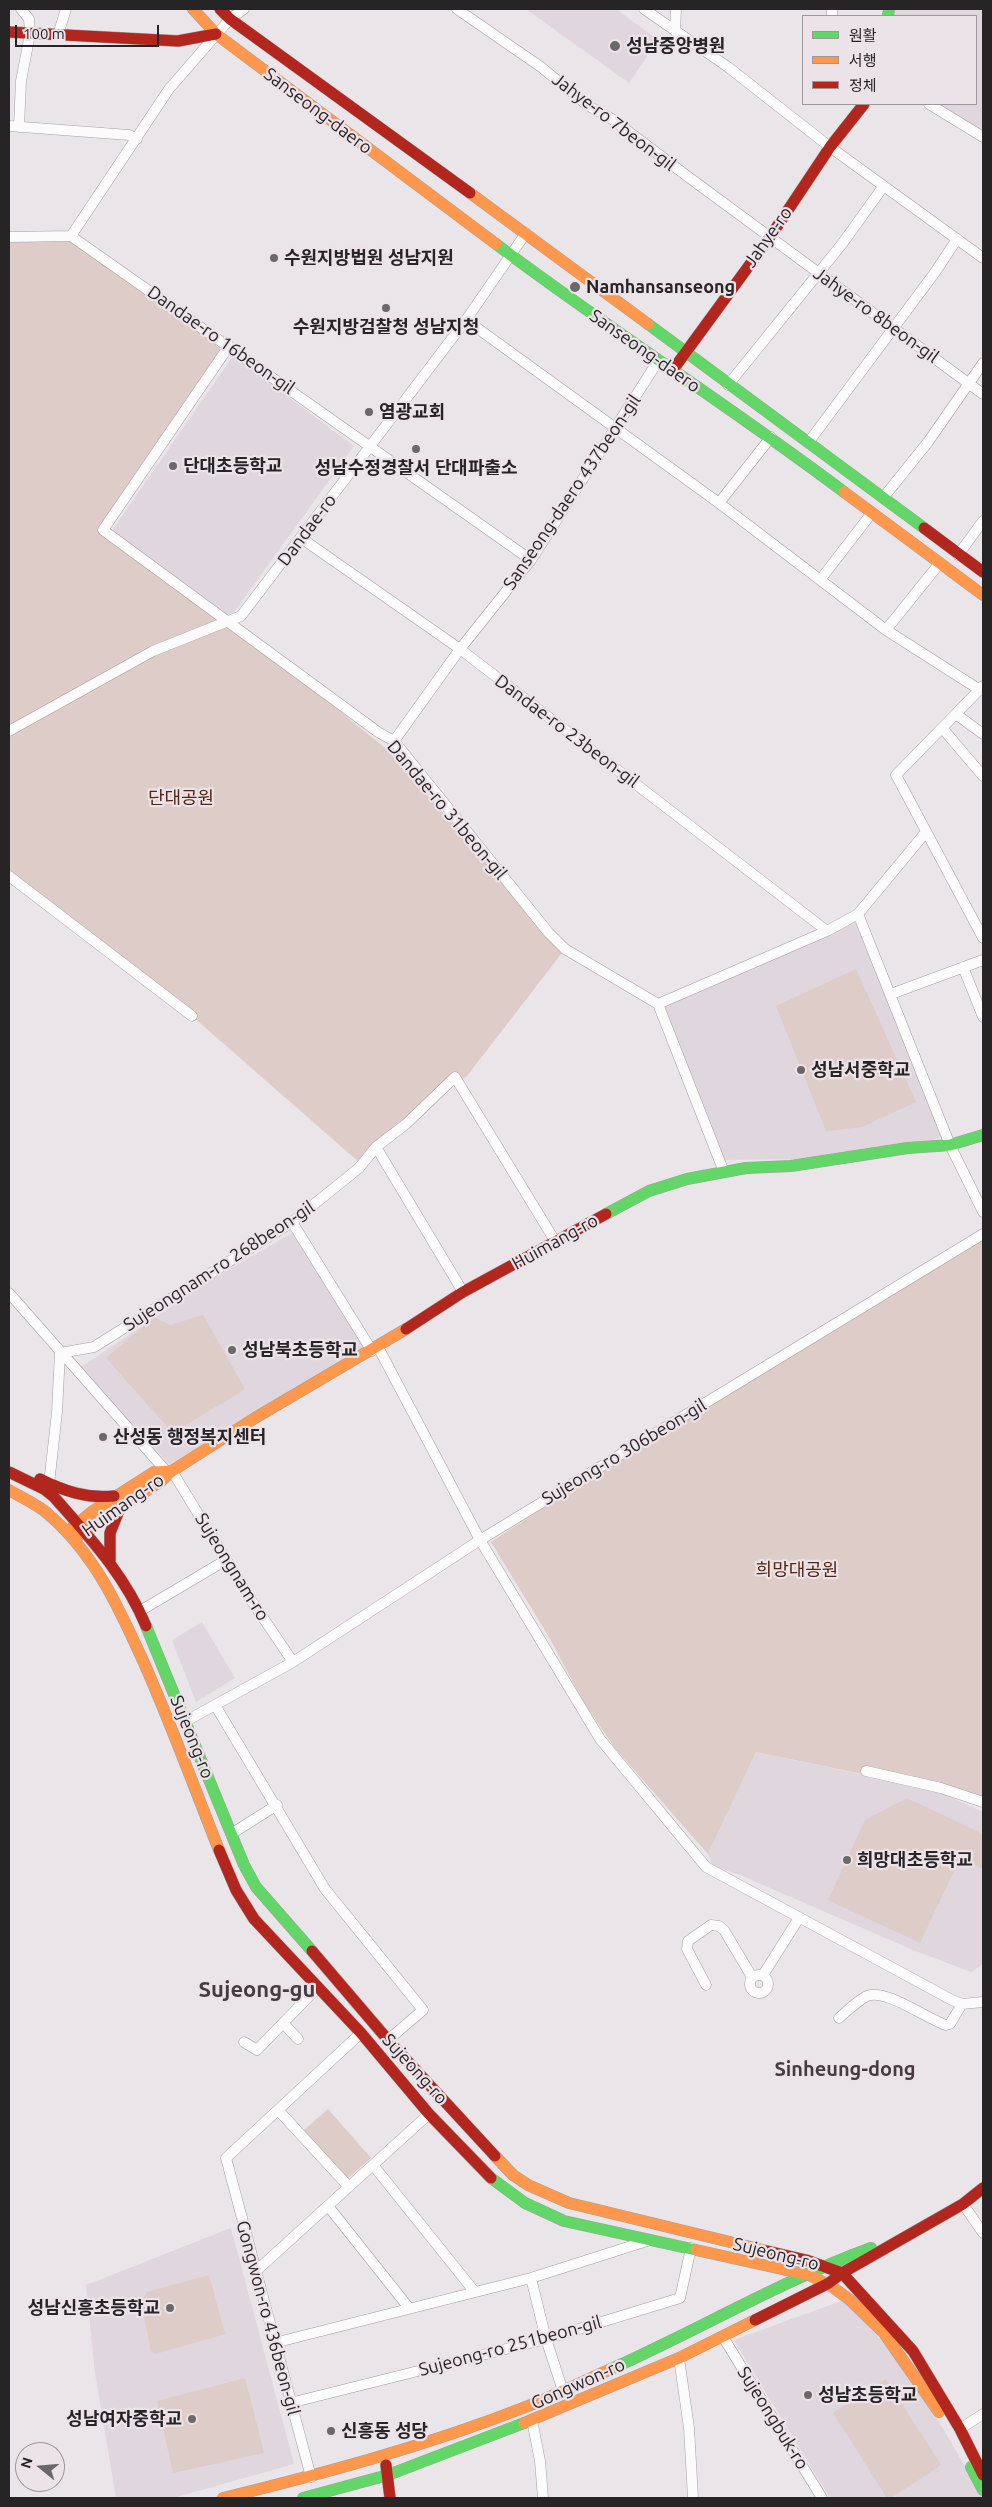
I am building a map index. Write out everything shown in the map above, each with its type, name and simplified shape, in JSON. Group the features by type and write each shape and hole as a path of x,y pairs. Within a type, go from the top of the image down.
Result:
{"main road":[{"name":"Sanseong-daero","path":"193,9 216,34 511,254 672,371 771,437 871,514 983,595"},
{"name":"Sanseong-daero","path":"220,9 230,19 686,351 728,385 983,572"},
{"path":"9,32 178,41 216,34"},
{"name":"Jahye-ro","path":"672,371 770,237 830,147 863,105"},
{"name":"Huimang-ro","path":"71,1537 81,1526 119,1501 161,1481 169,1471 255,1418 375,1349 464,1292 649,1191 687,1179 746,1168 822,1162 908,1148 950,1145 983,1135"},
{"path":"9,1472 31,1474 49,1484 82,1495 119,1501 111,1523 107,1544 110,1560"},
{"name":"Sujeong-ro","path":"9,1472 44,1489 81,1526 110,1560 140,1611 231,1834 256,1888 388,2040 501,2164 528,2185 569,2203 824,2265 842,2273 912,2351 960,2428 983,2475"},
{"name":"Sujeong-ro","path":"9,1490 47,1513 71,1537 113,1595 162,1704 220,1854 240,1896 254,1919 362,2033 429,2114 492,2179 525,2203 564,2221 809,2274 829,2283 862,2309 896,2350 948,2426 983,2490"},
{"path":"240,1896 256,1888"},
{"name":"Gongwon-ro","path":"303,2498 388,2475 532,2420 679,2358 829,2283 842,2273 963,2204 983,2188"},
{"name":"Gongwon-ro","path":"223,2498 311,2477 383,2456 528,2406 672,2342 824,2265 917,2230"},
{"path":"383,2456 388,2475 390,2498"}],"street":[{"path":"21,9 29,19 30,34 14,126 129,135 137,139"},
{"path":"58,35 66,9"},
{"path":"9,237 71,236 169,88 230,19 244,9"},
{"name":"Jahye-ro 7beon-gil","path":"457,9 541,67 587,105 612,119 770,237"},
{"path":"644,9 752,86 830,147 983,258"},
{"path":"675,31 676,9"},
{"path":"931,105 983,137"},
{"path":"728,385 819,273 884,187"},
{"name":"Dandae-ro","path":"9,731 153,651 241,616 466,320 526,234"},
{"name":"Dandae-ro 16beon-gil","path":"71,236 230,346 531,560"},
{"name":"Jahye-ro 8beon-gil","path":"770,237 983,394"},
{"path":"808,444 957,239"},
{"path":"466,320 614,429 719,503 886,630 982,688 896,775 983,938"},
{"name":"Dandae-ro 31beon-gil","path":"230,346 103,530 378,732 394,741 548,932 565,949 658,1004"},
{"name":"Sanseong-daero 437beon-gil","path":"394,741 460,649 531,560 658,361"},
{"path":"883,498 928,442 983,363"},
{"path":"719,503 771,437"},
{"path":"820,580 871,514"},
{"path":"958,555 983,521"},
{"name":"Dandae-ro 23beon-gil","path":"301,538 460,649 827,931"},
{"path":"886,630 939,564"},
{"path":"957,715 983,734"},
{"path":"943,729 983,776"},
{"path":"724,1172 658,1004 827,931 858,914 926,832"},
{"path":"9,876 192,1016"},
{"path":"858,914 950,1145 983,1212"},
{"path":"891,994 983,960"},
{"path":"963,967 983,1017"},
{"name":"Sujeongnam-ro 268beon-gil","path":"60,1353 94,1347 292,1222 359,1168 376,1147 406,1124 455,1077 555,1241"},
{"path":"376,1147 464,1292"},
{"path":"292,1222 375,1349 480,1540 600,1739 706,1867 962,2004 983,2002"},
{"name":"Sujeong-ro 306beon-gil","path":"186,1721 293,1662 480,1540 983,1234"},
{"name":"Sujeongnam-ro","path":"9,1293 60,1353 169,1471 293,1662"},
{"path":"49,1484 57,1412 60,1353"},
{"path":"140,1611 226,1560"},
{"path":"215,1705 277,1805 325,1889 422,2010 388,2040"},
{"path":"866,1771 941,1788 983,1802"},
{"path":"231,1834 277,1805"},
{"path":"763,1975 799,1918"},
{"path":"706,1985 687,1949 688,1942 711,1925 724,1930 752,1977"},
{"path":"758,1974 763,1975 768,1980 768,1986 765,1991 759,1993 751,1988 752,1977 758,1974"},
{"path":"244,2042 257,2050 318,1987"},
{"path":"839,2018 867,1996 875,1994 891,1998 912,2010 946,2024 950,2024 954,2020 962,2004"},
{"path":"282,2024 298,2039"},
{"path":"349,2187 279,2111 362,2033"},
{"name":"Gongwon-ro 436beon-gil","path":"279,2111 226,2158 311,2477"},
{"path":"256,2271 429,2114"},
{"path":"373,2165 474,2292"},
{"path":"963,2204 983,2233"},
{"path":"328,2206 409,2308"},
{"path":"274,2343 531,2278 648,2240"},
{"name":"Sujeong-ro 251beon-gil","path":"290,2403 546,2339 680,2298 691,2248"},
{"path":"531,2278 546,2339 563,2391"},
{"name":"Sujeongbuk-ro","path":"722,2337 822,2498"},
{"path":"679,2358 689,2428 693,2498"},
{"path":"960,2428 983,2414"},
{"path":"532,2420 540,2461 543,2498"}],"shaded area":[{"name":"성남중앙병원","path":"526,9 616,9 658,40 629,83"},
{"path":"889,9 983,9 983,137 931,105 977,105 977,15 888,15"},
{"path":"233,356 354,446 229,619 111,532"},
{"name":"성남서중학교","path":"855,922 944,1136 908,1148 794,1159 721,1160 658,1004 827,931"},
{"name":"성남북초등학교","path":"292,1233 367,1345 171,1466 78,1369 211,1280"},
{"path":"202,1622 235,1678 196,1702 172,1640"},
{"name":"희망대초등학교","path":"756,1752 935,1790 983,1812 983,1964 971,1972 913,1950 740,1875 713,1866 708,1854"},
{"name":"성남여자중학교","path":"231,2228 294,2464 173,2498 116,2498 95,2373 86,2285"},
{"path":"841,2301 858,2312 892,2353 944,2430 983,2498 830,2498 734,2340"}],"green space":[{"name":"단대공원","path":"71,236 116,267 222,350 99,530 229,621 385,748 565,949 467,1076 436,1097 360,1163 192,1016 9,878 9,237"},
{"path":"856,969 916,1102 862,1127 826,1131 776,1006"},
{"name":"희망대공원","path":"983,1239 983,1802 935,1789 756,1752 708,1854 614,1747 583,1701 549,1637 491,1542 593,1475"},
{"path":"203,1315 245,1389 173,1433 106,1358 154,1317 170,1325"},
{"path":"907,1798 983,1834 983,1869 960,1858 920,1943 828,1900 865,1820"},
{"path":"328,2109 371,2158 346,2180 303,2131"},
{"path":"209,2275 225,2334 155,2354 151,2351 141,2303 147,2292"},
{"path":"245,2378 264,2453 173,2473 157,2401"},
{"path":"886,2379 941,2465 891,2498 887,2498 833,2413"}],"traffic: fast":[{"path":"888,15 889,9"},
{"path":"496,244 844,492"},
{"path":"648,324 924,528"},
{"path":"606,1214 649,1191 687,1179 746,1168 791,1166 908,1148 950,1145 983,1135"},
{"path":"146,1626 244,1865 256,1887 312,1951"},
{"path":"491,2178 525,2203 564,2221 696,2250"},
{"path":"611,2369 805,2275 871,2248"},
{"path":"303,2498 388,2475 524,2423"},
{"path":"971,2467 983,2490"}],"traffic: slow":[{"path":"193,9 216,34 496,244"},
{"path":"470,193 648,324"},
{"path":"844,492 983,595"},
{"path":"78,1536 161,1481 172,1471 255,1418 406,1329"},
{"path":"71,1529 93,1511 154,1472 172,1471"},
{"path":"9,1490 44,1510 65,1530 79,1546 104,1583 125,1622 154,1686 219,1850"},
{"path":"495,2156 513,2175 528,2185 569,2203 767,2251"},
{"path":"696,2250 809,2275 831,2286 850,2300 884,2333 939,2412"},
{"path":"524,2423 679,2358 755,2320"},
{"path":"223,2498 300,2479 415,2446 538,2402 611,2369"}],"traffic: jam":[{"path":"220,9 230,19 470,193"},
{"path":"9,32 178,41 216,34"},
{"path":"672,371 770,237 830,147 863,105"},
{"path":"924,528 983,572"},
{"path":"406,1329 463,1292 606,1214"},
{"path":"9,1472 44,1489 54,1497 106,1558 128,1590 146,1626"},
{"path":"40,1479 76,1493 104,1497 114,1496"},
{"path":"110,1560 110,1533 120,1508"},
{"path":"219,1850 236,1890 254,1919 361,2033 429,2114 491,2178"},
{"path":"312,1951 388,2040 495,2156"},
{"path":"755,2320 829,2283 842,2273 963,2204 983,2188"},
{"path":"767,2251 806,2260 842,2273 913,2351 960,2429 983,2475"},
{"path":"386,2465 390,2498"}],"place":[{"name":"성남중앙병원","path":"615,46"},
{"name":"수원지방법원 성남지원","path":"274,258"},
{"name":"Namhansanseong","path":"575,287"},
{"name":"수원지방검찰청 성남지청","path":"386,308"},
{"name":"염광교회","path":"369,412"},
{"name":"성남수정경찰서 단대파출소","path":"416,449"},
{"name":"단대초등학교","path":"173,466"},
{"name":"성남서중학교","path":"801,1070"},
{"name":"성남북초등학교","path":"232,1350"},
{"name":"산성동 행정복지센터","path":"103,1437"},
{"name":"희망대초등학교","path":"847,1860"},
{"name":"성남신흥초등학교","path":"170,2308"},
{"name":"성남초등학교","path":"808,2395"},
{"name":"성남여자중학교","path":"192,2419"},
{"name":"신흥동 성당","path":"331,2431"}],"district":[{"name":"Sujeong-gu","path":"257,1990"},
{"name":"Sinheung-dong","path":"845,2069"}]}
